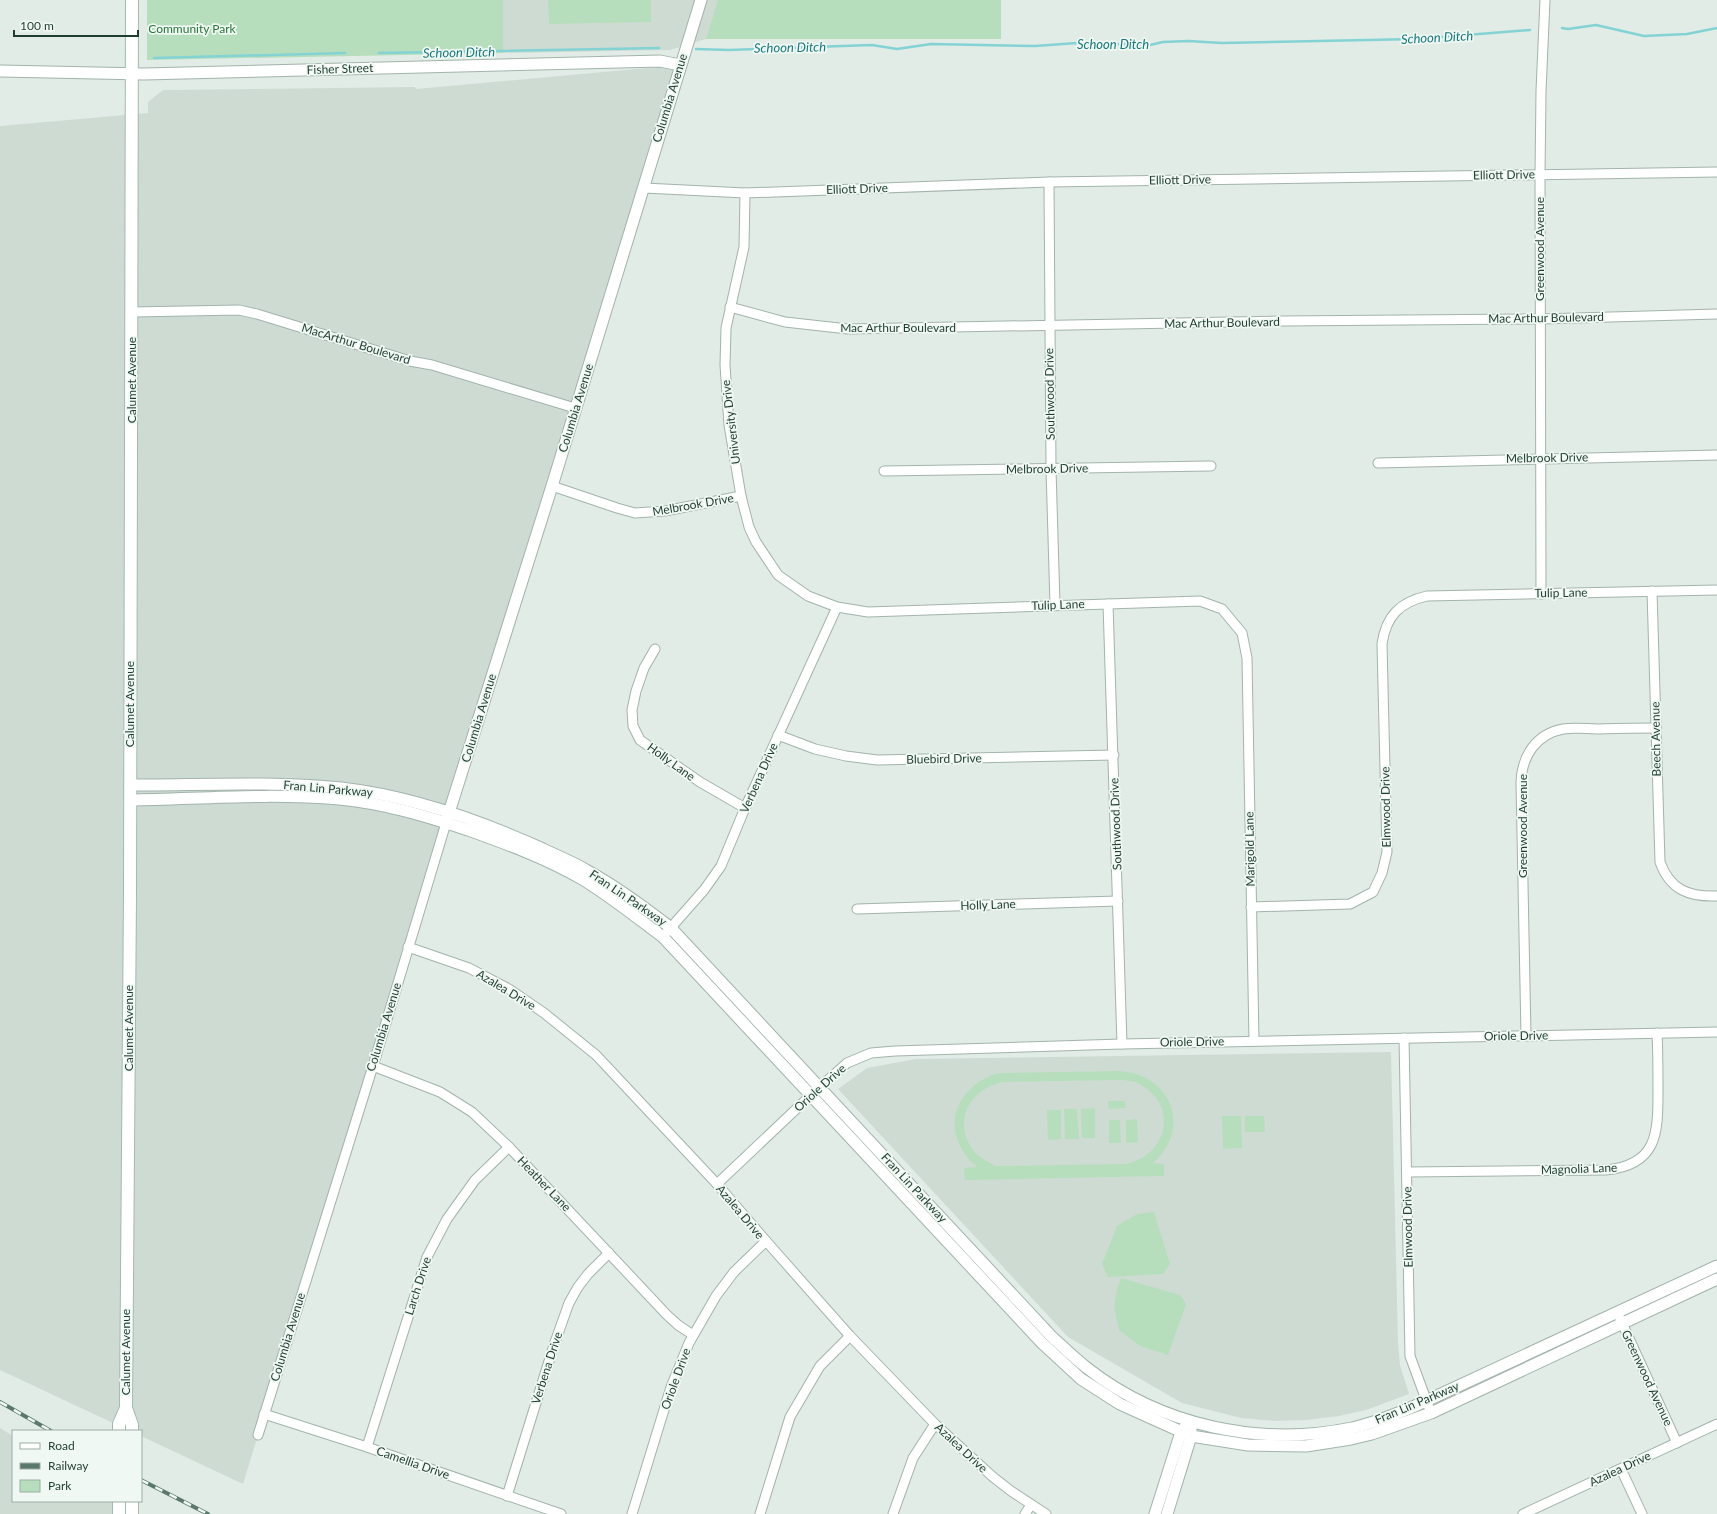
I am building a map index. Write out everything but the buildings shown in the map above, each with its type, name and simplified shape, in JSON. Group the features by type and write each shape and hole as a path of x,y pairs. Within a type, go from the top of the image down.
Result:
{"main road":[{"name":"Calumet Avenue","path":"132,0 130,800 126,1408 132,1424 132,1430"},
{"name":"Calumet Avenue","path":"119,1430 119,1424 126,1408"},
{"path":"119,1502 119,1514"},
{"path":"132,1502 132,1514"}],"street":[{"name":"Columbia Avenue","path":"258,1435 701,0"},
{"name":"Greenwood Avenue","path":"1541,594 1540,175 1541,91 1545,0"},
{"name":"Fisher Street","path":"0,71 131,74 660,61 680,64"},
{"name":"Elliott Drive","path":"644,188 745,193 1049,182 1717,172"},
{"name":"Southwood Drive","path":"1049,182 1051,469 1055,605"},
{"name":"University Drive","path":"745,193 744,247 726,328 726,390 729,425 741,496 751,532 756,542 778,574 808,596 837,607"},
{"name":"Mac Arthur Boulevard","path":"730,307 785,322 848,329 1540,319 1717,314"},
{"name":"MacArthur Boulevard","path":"132,312 239,310 410,361 432,365 575,408"},
{"name":"Melbrook Drive","path":"1378,463 1540,458 1717,456"},
{"name":"Melbrook Drive","path":"884,471 1211,466"},
{"name":"Melbrook Drive","path":"552,486 636,513 665,511 741,496"},
{"name":"Tulip Lane","path":"1407,603 1427,596 1717,590"},
{"name":"Beech Avenue","path":"1652,591 1659,853 1663,870 1680,890 1694,896 1717,896"},
{"name":"Tulip Lane","path":"837,607 868,612 1200,601 1222,609 1242,632 1247,658"},
{"name":"Elmwood Drive","path":"1251,907 1350,904 1372,892 1382,873 1387,852 1382,644 1384,631 1389,620 1396,611 1407,603"},
{"name":"Southwood Drive","path":"1108,604 1122,1044"},
{"name":"Verbena Drive","path":"662,938 704,890 721,866 745,808 837,607"},
{"name":"Holly Lane","path":"655,649 644,668 636,691 632,710 633,726 640,740 700,782 745,808"},
{"name":"Marigold Lane","path":"1247,658 1254,1041"},
{"name":"Greenwood Avenue","path":"1526,1036 1521,782 1522,769 1526,756 1532,746 1541,738 1563,729 1656,728"},
{"name":"Bluebird Drive","path":"778,735 815,749 846,756 877,760 1114,755"},
{"name":"Fran Lin Parkway","path":"130,785 281,784 341,788 400,797 450,812 521,839 586,869 633,899 671,928 1056,1340 1087,1368 1125,1393 1147,1406 1172,1415 1209,1426 1250,1434 1286,1435 1322,1433 1364,1425 1383,1419 1619,1318 1717,1279"},
{"name":"Fran Lin Parkway","path":"130,800 281,797 340,799 398,809 446,823 516,847 581,879 624,907 662,938 811,1095 1042,1343 1076,1374 1120,1404 1186,1434 1248,1445 1269,1446 1312,1445 1372,1434 1431,1413 1619,1318 1717,1266"},
{"name":"Holly Lane","path":"857,909 1118,901"},
{"name":"Azalea Drive","path":"408,947 469,968 509,989 544,1013 596,1055 717,1184 766,1242 850,1336 935,1424 993,1477 1030,1505 1046,1514"},
{"name":"Oriole Drive","path":"717,1184 811,1095 848,1063 871,1053 1122,1044 1717,1032"},
{"name":"Magnolia Lane","path":"1408,1172 1606,1170 1627,1166 1635,1162 1650,1147 1655,1138 1658,1121 1657,1033"},
{"name":"Elmwood Drive","path":"1404,1038 1408,1172 1410,1356 1431,1413"},
{"name":"Heather Lane","path":"373,1066 440,1092 472,1112 509,1147 670,1318 693,1335"},
{"name":"Larch Drive","path":"367,1447 427,1257 447,1219 475,1180 509,1147"},
{"name":"Oriole Drive","path":"632,1514 671,1387 693,1335 716,1296 734,1272 766,1242"},
{"name":"Verbena Drive","path":"507,1496 554,1345 569,1303 578,1287 588,1274 609,1253"},
{"name":"Greenwood Avenue","path":"1619,1318 1677,1443"},
{"path":"760,1514 790,1417 820,1366 850,1336"},
{"name":"Camellia Drive","path":"264,1414 367,1447 561,1514"},
{"path":"1167,1514 1190,1420"},
{"path":"893,1514 913,1458 935,1424"},
{"name":"Azalea Drive","path":"1523,1514 1717,1424"},
{"path":"1155,1514 1186,1434"},
{"path":"1622,1469 1642,1514"},
{"path":"1025,1514 1030,1505"}],"shaded area":[{"path":"503,0 1001,0 1001,39 706,39 670,50 503,53"},
{"path":"680,65 243,1484 142,1436 142,1430 128,1430 0,1370 0,126 148,113 148,102 163,90 415,87 416,89"},
{"path":"1391,1052 1398,1342 1400,1365 1409,1394 1366,1410 1339,1416 1306,1420 1276,1421 1241,1418 1182,1403 1068,1337 838,1089 867,1068 916,1059"},
{"path":"0,1428 12,1435 12,1502 116,1502 116,1514 0,1514"}],"green space":[{"name":"Community Park","path":"147,0 503,0 503,53 147,60"},
{"path":"548,0 651,0 651,22 549,24"},
{"path":"718,0 1001,0 1001,39 706,39"},
{"path":"1118,1071 1136,1074 1151,1081 1163,1092 1170,1105 1173,1119 1172,1134 1165,1149 1153,1163 1164,1164 1164,1176 965,1180 964,1168 977,1167 965,1154 958,1141 955,1127 956,1113 961,1100 970,1089 983,1079 999,1073","holes":["1121,1080 1138,1083 1155,1097 1161,1108 1164,1119 1163,1131 1158,1142 1150,1152 1139,1159 1126,1164 996,1166 978,1155 973,1150 967,1139 964,1128 968,1108 973,1099 991,1086 1003,1082"]},
{"path":"1108,1101 1125,1101 1126,1108 1109,1109"},
{"path":"1095,1108 1095,1138 1082,1138 1081,1109"},
{"path":"1064,1109 1077,1109 1079,1139 1065,1139"},
{"path":"1047,1110 1061,1110 1061,1139 1048,1140"},
{"path":"1222,1116 1241,1116 1242,1148 1223,1149"},
{"path":"1245,1116 1264,1116 1265,1132 1245,1132"},
{"path":"1137,1119 1138,1142 1126,1143 1126,1120"},
{"path":"1109,1120 1120,1120 1121,1143 1109,1143"},
{"path":"1154,1212 1170,1264 1163,1274 1108,1277 1102,1264 1117,1226 1137,1214"},
{"path":"1121,1278 1180,1295 1186,1304 1168,1355 1140,1346 1119,1330 1114,1307 1117,1289"}],"waterway":[{"name":"Schoon Ditch","path":"1562,28 1568,29 1596,25 1644,36 1687,34 1717,28"},
{"name":"Schoon Ditch","path":"696,49 729,50 872,45 897,49 931,44 1035,46 1077,43 1150,45 1163,42 1188,41 1222,43 1416,39 1530,30"},
{"name":"Schoon Ditch","path":"379,53 659,48"},
{"name":"Schoon Ditch","path":"154,58 345,53"}],"railway":[{"path":"0,1402 49,1430"},
{"path":"142,1481 208,1514"}]}
